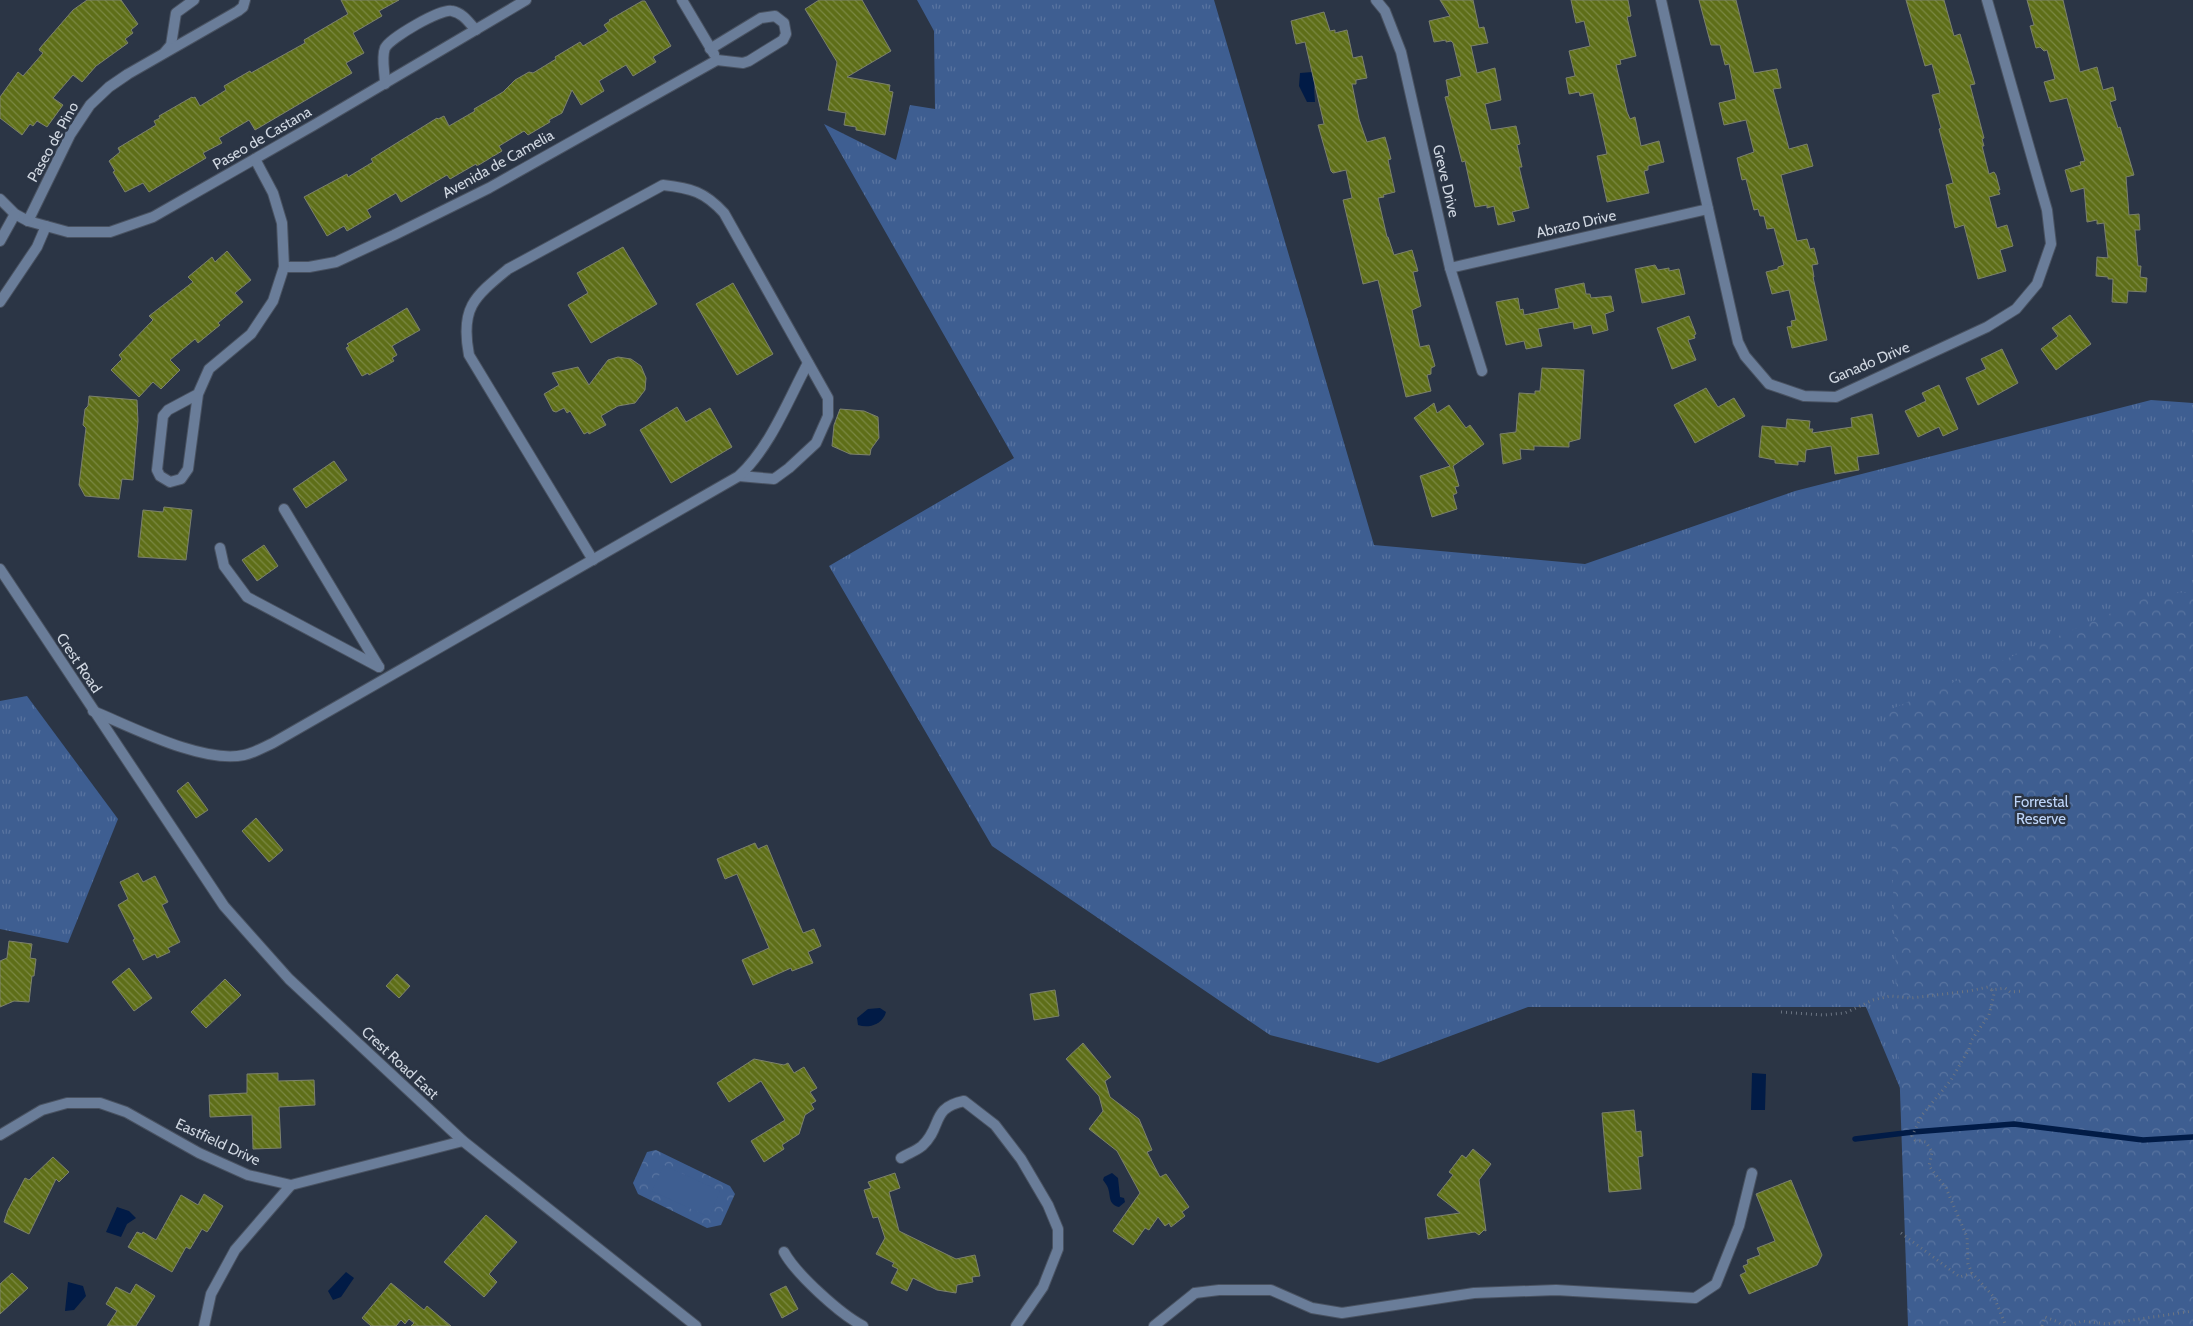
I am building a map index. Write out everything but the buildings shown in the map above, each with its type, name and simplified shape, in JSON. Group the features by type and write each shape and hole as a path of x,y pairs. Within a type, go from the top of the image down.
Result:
{"street":[{"path":"165,53 171,45 176,12 194,0"},
{"name":"Paseo de Pino","path":"28,221 70,135 90,105 128,74 238,11 243,7 245,0"},
{"name":"Paseo de Castana","path":"0,199 16,214 28,221 68,232 110,232 153,217 385,84 526,0"},
{"path":"682,0 710,49 717,60 742,63 749,61 783,40 786,34 784,23 775,16 761,18 710,49"},
{"name":"Greve Drive","path":"1376,0 1385,11 1401,52 1450,268 1482,371"},
{"name":"Ganado Drive","path":"1662,0 1738,342 1745,356 1770,384 1804,396 1836,397 1987,327 2016,309 2037,284 2051,244 2047,210 1986,0"},
{"path":"385,84 385,49 391,41 415,26 445,11 452,10 462,14 476,30"},
{"name":"Avenida de Camelia","path":"284,268 309,267 336,262 394,236 489,188 717,60"},
{"path":"198,394 168,410 163,416 157,470 160,476 170,482 181,479 188,469 198,394 209,369 252,334 273,301 284,268 282,223 273,193 255,158"},
{"path":"593,560 469,355 465,332 470,307 486,287 508,269 663,185 684,187 700,192 712,200 724,213 828,398 828,416 816,443 789,468 774,479 739,476"},
{"name":"Abrazo Drive","path":"1450,268 1708,209"},
{"path":"0,241 16,214"},
{"path":"0,302 37,247 46,226"},
{"path":"93,711 186,749 214,755 245,755 273,743 739,476 752,464 767,440 808,362"},
{"path":"284,509 386,678"},
{"path":"220,548 224,566 247,597 379,667"},
{"name":"Crest Road","path":"0,570 135,772"},
{"name":"Crest Road East","path":"135,772 230,913 289,979 463,1141 696,1326"},
{"path":"901,1158 922,1146 932,1132 942,1112 950,1104 964,1101 995,1125 1021,1159 1048,1205 1058,1229 1058,1249 1043,1287 1016,1326"},
{"name":"Eastfield Drive","path":"0,1135 42,1110 67,1103 100,1103 126,1112 199,1153 248,1175 291,1185 463,1141"},
{"path":"1154,1326 1194,1293 1271,1290 1312,1308 1342,1313 1474,1293 1556,1290 1695,1298 1716,1284 1739,1226 1752,1173"},
{"path":"204,1326 211,1294 235,1250 291,1185"},
{"path":"784,1252 789,1262 827,1298 863,1326"}],"path":[{"path":"1782,1012 1823,1015 1845,1012 1873,1000 1890,996 1911,998 1988,987 1992,990 2005,988 2010,992 2024,991"},
{"path":"1992,990 1994,994 1989,1015 1971,1041 1969,1049 1950,1080 1922,1115 1912,1136 1915,1140 1926,1142 1932,1152 1929,1166 1946,1188 1967,1237 1968,1264 1972,1273 1994,1297 2006,1326"},
{"path":"1901,1233 1960,1277 1972,1273"},
{"path":"2070,1326 2082,1321 2106,1324 2193,1311"},
{"path":"2042,1326 2046,1317 2064,1326"}],"green space":[{"path":"917,0 1214,0 1374,545 1585,564 1795,491 2151,400 2193,403 2193,1326 2000,1326 1866,1007 1528,1007 1378,1063 1270,1035 992,846 829,566 1014,458 824,124 896,160 910,105 935,109 934,31"},
{"name":"Forrestal Reserve","path":"2193,591 2193,1326 1908,1326 1887,711 2148,597"},
{"path":"27,696 118,819 68,943 0,929 0,701"},
{"path":"656,1150 730,1186 735,1194 721,1225 707,1228 638,1194 633,1183 647,1152"},
{"path":"664,1165 720,1191 709,1217 652,1191"}],"shaded area":[{"path":"1313,72 1316,76 1314,88 1315,102 1307,102 1299,86 1300,73"},
{"path":"880,1008 886,1012 882,1020 871,1026 858,1025 857,1018 868,1009"},
{"path":"1752,1073 1766,1074 1765,1110 1751,1110"},
{"path":"1112,1173 1118,1178 1120,1197 1124,1198 1125,1202 1119,1207 1111,1202 1108,1188 1103,1180 1104,1177"},
{"path":"117,1207 129,1211 136,1218 127,1224 121,1237 106,1232"},
{"path":"346,1272 354,1278 341,1297 333,1300 328,1291"},
{"path":"68,1282 83,1286 86,1296 74,1310 65,1311"}],"waterway":[{"path":"1855,1139 1913,1132 2014,1124 2143,1140 2193,1137"}]}
